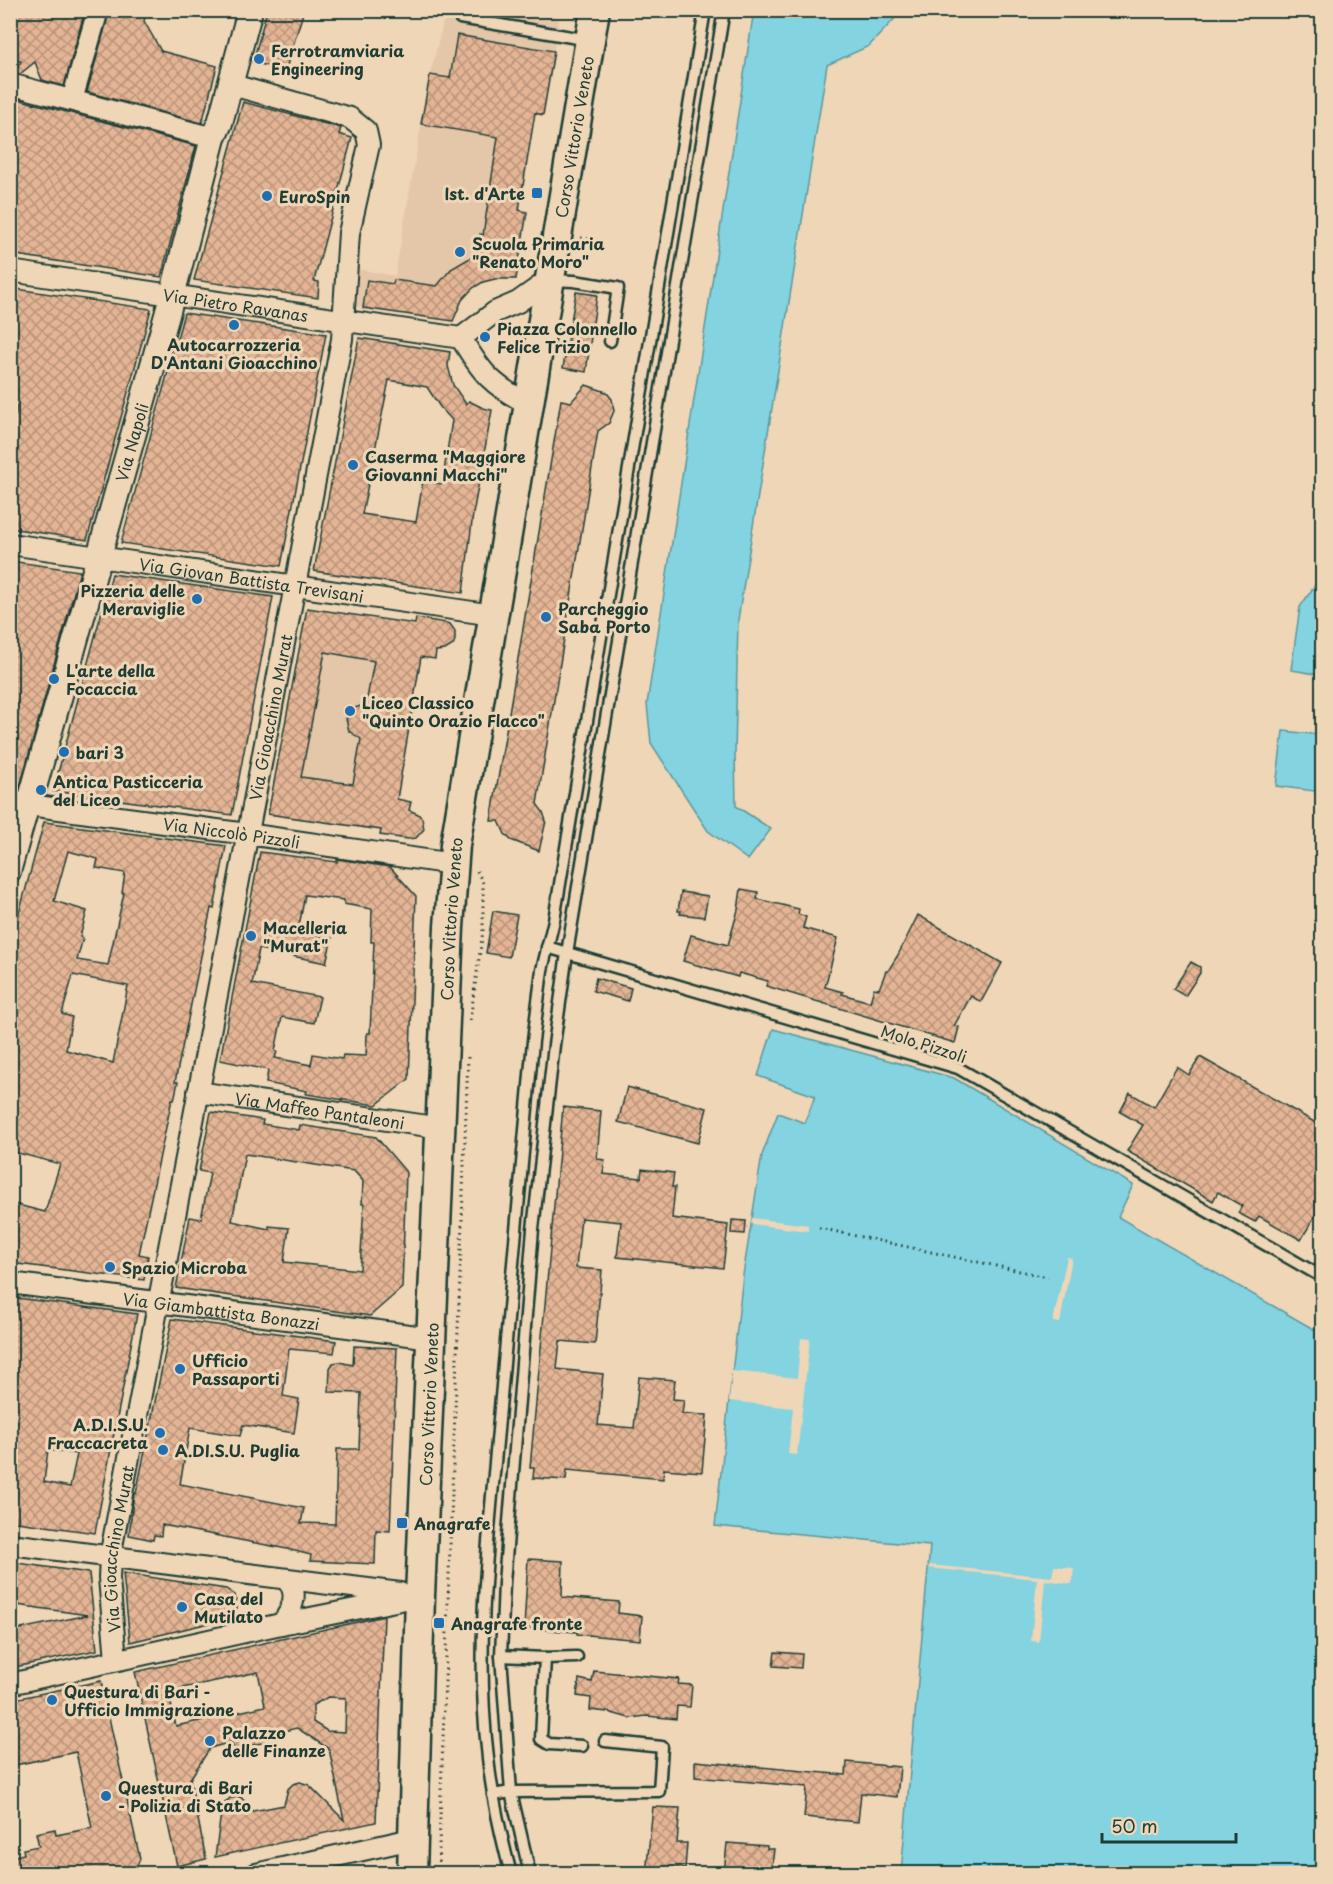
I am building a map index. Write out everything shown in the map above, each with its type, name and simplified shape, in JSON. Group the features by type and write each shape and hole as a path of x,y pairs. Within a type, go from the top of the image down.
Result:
{"main road":[{"name":"Corso Vittorio Veneto","path":"412,1874 420,1596 441,1128 466,862 494,615 594,10"}],"street":[{"path":"72,100 98,10"},
{"name":"Via Napoli","path":"10,872 20,804 99,557 250,10"},
{"path":"11,84 213,138"},
{"name":"Via Gioacchino Murat","path":"116,1660 109,1578 110,1557 344,321 349,233 369,145 366,131 359,124 344,116 230,84"},
{"name":"Via Pietro Ravanas","path":"10,271 461,338"},
{"path":"529,404 497,386 476,364 461,338 495,312 518,302 549,280"},
{"name":"Via Giovan Battista Trevisani","path":"10,544 494,615"},
{"name":"Via Niccolò Pizzoli","path":"20,804 466,862"},
{"name":"Via Maffeo Pantaleoni","path":"198,1092 441,1128"},
{"name":"Via Giambattista Bonazzi","path":"10,1283 432,1338"},
{"path":"10,1544 420,1596"},
{"path":"281,1623 290,1614 293,1601 293,1590 285,1579"},
{"path":"10,1684 281,1623 420,1596"},
{"path":"256,1874 412,1839"}],"lane":[{"path":"511,1874 493,1795 487,1748 483,1630 489,1534 533,1041 542,970 554,920 705,10"},
{"path":"530,1874 511,1792 501,1656 504,1583 532,1229 567,953 724,10"},
{"path":"460,18 590,40"},
{"path":"549,280 574,281 618,288 610,342"},
{"name":"Molo Pizzoli","path":"547,947 958,1068 1323,1277"},
{"path":"501,1656 577,1657"},
{"path":"545,1658 541,1739 549,1744 582,1746"},
{"path":"493,1795 511,1792 659,1791 662,1748 605,1741"}],"path":[{"path":"581,238 597,240"},
{"path":"466,862 477,872 483,883 483,931 469,1030"},
{"path":"438,1874 468,1053"},
{"path":"819,1228 1048,1276"},
{"path":"357,1871 382,1874"}],"shaded area":[{"path":"446,11 557,11 556,18 559,19 543,115 535,114 519,210 527,212 516,280 495,279 473,288 462,300 454,322 353,306 357,269 395,276 430,75"},
{"name":"Liceo Classico \"Quinto Orazio Flacco\"","path":"307,608 415,624 416,618 450,624 455,631 453,645 445,650 436,649 435,659 421,657 397,799 411,802 409,811 418,814 423,821 422,832 414,839 380,835 381,830 268,814"}],"water":[{"path":"754,10 902,11 869,46 827,65 738,620 736,806 771,829 748,860 708,831 651,743 647,704"},
{"path":"1322,575 1322,675 1291,670 1300,607"},
{"path":"1283,731 1322,735 1322,792 1276,786"},
{"path":"773,1029 954,1078 1133,1185 1118,1217 1322,1334 1322,1873 901,1873 930,1546 715,1526 743,1275 762,1155 778,1113 805,1123 815,1096 758,1076"}],"pier":[{"path":"752,1218 808,1225 808,1231 751,1224"},
{"path":"1067,1257 1072,1258 1060,1323 1053,1322"},
{"path":"801,1338 810,1339 797,1455 788,1454 793,1408 729,1401 732,1371 797,1378"},
{"path":"929,1565 1052,1577 1054,1566 1074,1568 1072,1584 1045,1580 1039,1642 1031,1641 1037,1579 928,1568"}],"building":[{"path":"10,10 85,10 64,86 42,80 35,62 20,74 15,73 21,61 10,59"},
{"path":"110,10 147,10 144,21 161,51 217,66 202,123 87,92"},
{"path":"267,10 304,10 284,75 270,70 271,67 253,62"},
{"path":"457,35 554,51 543,115 535,113 519,210 527,212 516,279 495,279 473,288 462,300 453,321 363,308 367,280 393,284 394,280 437,286 451,269 477,254 480,234 483,235 498,137 421,124 430,75 450,78"},
{"path":"10,97 196,146 161,277 10,254"},
{"path":"243,102 341,128 339,134 352,138 314,281 319,282 318,298 194,280"},
{"path":"10,288 151,309 87,540 10,528 10,447 17,406 10,405"},
{"path":"576,292 597,295 586,372 563,368"},
{"path":"184,313 326,334 281,566 121,543"},
{"name":"Caserma \"Maggiore Giovanni Macchi\"","path":"359,338 450,352 448,366 453,385 466,404 469,401 492,410 473,514 463,593 314,571","holes":["389,380 427,387 452,420 442,484 423,481 416,522 362,514"]},
{"name":"Parcheggio Saba Porto","path":"586,385 606,392 612,399 614,411 609,423 598,431 537,804 546,821 539,851 511,840 505,834 499,821 491,821 561,400 571,402"},
{"path":"10,561 80,571 19,790 10,789"},
{"path":"112,574 273,597 232,815 53,791"},
{"name":"Liceo Classico \"Quinto Orazio Flacco\"","path":"307,608 415,624 416,618 450,624 455,631 453,645 445,650 436,651 435,659 421,657 397,799 411,802 409,810 422,818 424,829 416,838 380,835 381,830 268,814","holes":["325,652 374,661 366,704 352,709 346,719 349,731 361,739 353,784 301,777"]},
{"path":"44,822 226,846 175,1082 178,1082 174,1100 172,1099 139,1254 148,1256 144,1280 10,1263 10,1203 45,1212 60,1164 10,1151 10,946","holes":["68,851 98,859 96,868 125,873 122,893 124,893 108,965 77,960 87,911 54,901","73,975 128,986 113,1063 66,1050 72,1017 62,1014"]},
{"path":"260,852 337,862 337,859 390,867 416,896 409,1079 376,1105 306,1094 307,1091 266,1083 268,1070 220,1060","holes":["305,895 344,900 344,904 372,909 371,942 374,942 370,1033 367,1033 366,1056 343,1055 342,1059 313,1054 311,1065 275,1058 282,1017 314,1023 320,997 252,984 259,949 326,963 332,938 298,931"]},
{"path":"741,889 758,892 757,899 799,909 798,914 806,917 803,928 838,938 825,987 870,1002 874,988 879,989 886,971 898,955 918,915 1002,963 981,1002 971,996 954,1026 959,1027 955,1043 766,986 768,981 739,973 738,977 683,961 691,935 728,945 738,910"},
{"path":"681,892 708,896 704,917 680,914 681,911 678,911"},
{"path":"493,911 517,915 509,957 486,953"},
{"path":"1191,962 1200,967 1200,973 1185,996 1173,989"},
{"path":"596,978 631,988 628,1001 593,991"},
{"path":"1200,1057 1323,1127 1323,1202 1301,1240 1259,1216 1255,1222 1238,1213 1242,1206 1218,1192 1213,1201 1127,1151 1143,1125 1120,1112 1130,1093 1154,1107 1177,1067 1189,1075"},
{"path":"627,1087 707,1108 698,1143 618,1122"},
{"path":"563,1107 601,1111 597,1159 605,1160 603,1174 641,1178 642,1169 674,1173 672,1218 728,1225 723,1268 617,1257 621,1222 581,1218 576,1268 602,1270 595,1344 560,1341 557,1369 603,1374 598,1425 634,1428 639,1377 675,1380 673,1399 684,1400 682,1414 707,1415 702,1472 664,1469 663,1479 567,1470 566,1480 533,1478 534,1468 530,1468"},
{"path":"211,1112 263,1120 262,1124 299,1130 300,1125 376,1137 406,1172 402,1288 370,1316 176,1288 190,1217 201,1219 210,1173 199,1171","holes":["245,1154 354,1171 363,1181 360,1270 284,1262 289,1228 269,1226 269,1229 232,1221"]},
{"path":"732,1220 746,1221 745,1234 731,1233"},
{"path":"10,1297 137,1314 95,1533 10,1521 10,1439 14,1412 10,1411","holes":["48,1450 77,1454 70,1487 44,1482"]},
{"path":"172,1319 336,1341 334,1353 289,1349 283,1396 299,1399 294,1433 243,1425 240,1436 190,1428 180,1484 304,1508 301,1523 335,1524 337,1449 359,1449 361,1393 329,1392 330,1368 333,1363 339,1362 353,1365 354,1346 397,1348 390,1531 376,1530 375,1564 310,1561 311,1555 287,1549 162,1525 161,1536 154,1535 153,1540 129,1535 134,1493 136,1494"},
{"path":"528,1559 563,1561 562,1597 619,1602 618,1613 642,1616 640,1640 524,1628"},
{"path":"10,1562 89,1573 97,1650 10,1668 10,1631 88,1615 10,1604"},
{"name":"Casa del Mutilato","path":"123,1573 226,1589 235,1595 237,1608 233,1615 226,1619 130,1642"},
{"name":"Palazzo delle Finanze","path":"384,1616 376,1822 215,1857 222,1806 230,1798 241,1797 253,1811 284,1805 288,1789 300,1782 309,1785 344,1820 329,1749 297,1728 274,1733 276,1740 233,1749 232,1742 210,1748 190,1779 206,1859 177,1866 135,1672","holes":["258,1672 265,1706 176,1726 168,1691","328,1697 346,1698 345,1732 327,1731 313,1722 313,1705"]},
{"path":"775,1652 802,1654 801,1668 773,1666"},
{"path":"594,1671 679,1679 678,1684 692,1685 690,1707 677,1706 676,1719 647,1716 629,1718 590,1710 591,1698 577,1696 579,1679 592,1682"},
{"name":"Questura di Bari - Polizia di Stato","path":"101,1681 140,1859 132,1874 10,1874 10,1857 24,1854 23,1849 39,1846 36,1833 55,1829 56,1835 92,1828 76,1752 15,1765 10,1746 10,1700"},
{"path":"695,1761 846,1775 847,1762 900,1767 897,1797 861,1793 858,1822 804,1817 807,1787 695,1777"},
{"path":"653,1807 680,1808 677,1843 687,1843 685,1869 675,1868 674,1874 646,1874"},
{"path":"727,1843 767,1846 767,1849 774,1849 772,1866 765,1866 765,1874 724,1874"}],"place":[{"name":"Ferrotramviaria Engineering","path":"259,59"},
{"name":"Ist. d'Arte","path":"537,193"},
{"name":"EuroSpin","path":"267,196"},
{"name":"Scuola Primaria \"Renato Moro\"","path":"460,252"},
{"name":"Autocarrozzeria D'Antani Gioacchino","path":"234,325"},
{"name":"Piazza Colonnello Felice Trizio","path":"485,337"},
{"name":"Caserma \"Maggiore Giovanni Macchi\"","path":"353,465"},
{"name":"Pizzeria delle Meraviglie","path":"197,599"},
{"name":"Parcheggio Saba Porto","path":"546,617"},
{"name":"L'arte della Focaccia","path":"54,679"},
{"name":"Liceo Classico \"Quinto Orazio Flacco\"","path":"350,711"},
{"name":"bari 3","path":"64,752"},
{"name":"Antica Pasticceria del Liceo","path":"41,790"},
{"name":"Macelleria \"Murat\"","path":"251,936"},
{"name":"Spazio Microba","path":"110,1267"},
{"name":"Ufficio Passaporti","path":"180,1369"},
{"name":"A.D.I.S.U. Fraccacreta","path":"160,1433"},
{"name":"A.DI.S.U. Puglia","path":"163,1450"},
{"name":"Anagrafe","path":"402,1523"},
{"name":"Casa del Mutilato","path":"182,1607"},
{"name":"Anagrafe fronte","path":"439,1623"},
{"name":"Questura di Bari - Ufficio Immigrazione","path":"52,1700"},
{"name":"Palazzo delle Finanze","path":"210,1741"},
{"name":"Questura di Bari - Polizia di Stato","path":"106,1796"}]}
